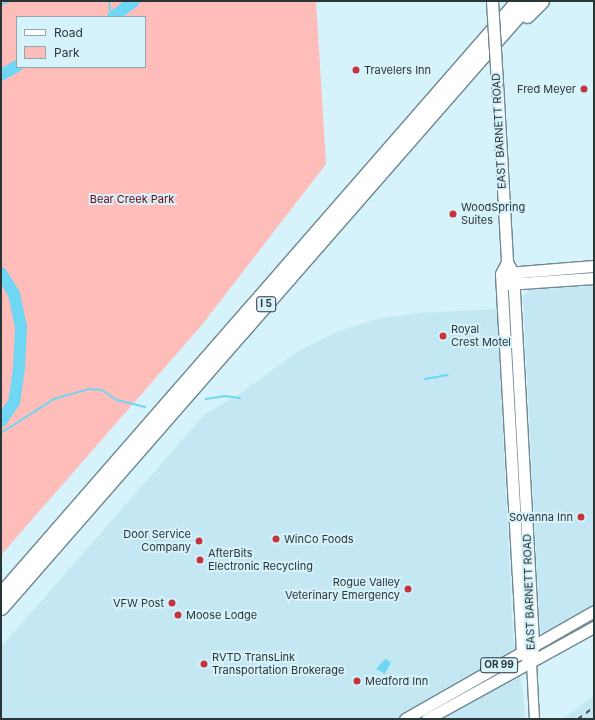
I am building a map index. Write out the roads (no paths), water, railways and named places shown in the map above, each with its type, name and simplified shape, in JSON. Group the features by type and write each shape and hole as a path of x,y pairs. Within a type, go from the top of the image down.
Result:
{"highway":[{"path":"480,44 511,1"},
{"name":"I 5","path":"1,593 517,1"},
{"name":"I 5","path":"1,608 530,1"},
{"path":"480,59 542,1"}],"main road":[{"name":"EAST BARNETT ROAD","path":"492,1 507,262 513,278 533,646 530,662"},
{"name":"EAST BARNETT ROAD","path":"507,262 502,279 514,513 522,652 530,662"},
{"path":"502,279 594,266"},
{"path":"513,278 594,278"},
{"path":"514,513 521,524 522,553 528,556"},
{"name":"OR 99","path":"405,719 594,611"},
{"path":"581,635 594,619"},
{"name":"OR 99","path":"427,719 594,627"}],"street":[{"path":"530,662 534,719"}],"water":[{"path":"385,659 391,662 385,674 376,669"}],"waterway":[{"path":"1,5 10,1"},
{"path":"109,1 111,16"},
{"path":"114,16 134,1"},
{"path":"1,75 16,67"},
{"path":"1,273 14,294 21,328 19,368 14,402 1,421"},
{"path":"425,379 448,375"},
{"path":"1,433 54,399 88,389 102,390 117,400 145,407"},
{"path":"206,399 224,396 240,398"}],"railway":[{"path":"578,719 594,707"}],"place":[{"name":"Travelers Inn","path":"356,70"},
{"name":"Fred Meyer","path":"584,89"},
{"name":"WoodSpring Suites","path":"453,214"},
{"name":"Royal Crest Motel","path":"443,336"},
{"name":"Sovanna Inn","path":"581,517"},
{"name":"WinCo Foods","path":"276,539"},
{"name":"Door Service Company","path":"199,541"},
{"name":"AfterBits Electronic Recycling","path":"200,560"},
{"name":"Rogue Valley Veterinary Emergency","path":"408,589"},
{"name":"VFW Post","path":"172,603"},
{"name":"Moose Lodge","path":"178,615"},
{"name":"RVTD TransLink Transportation Brokerage","path":"204,664"},
{"name":"Medford Inn","path":"357,681"}],"park label":[{"name":"Bear Creek Park","path":"132,199"}]}
